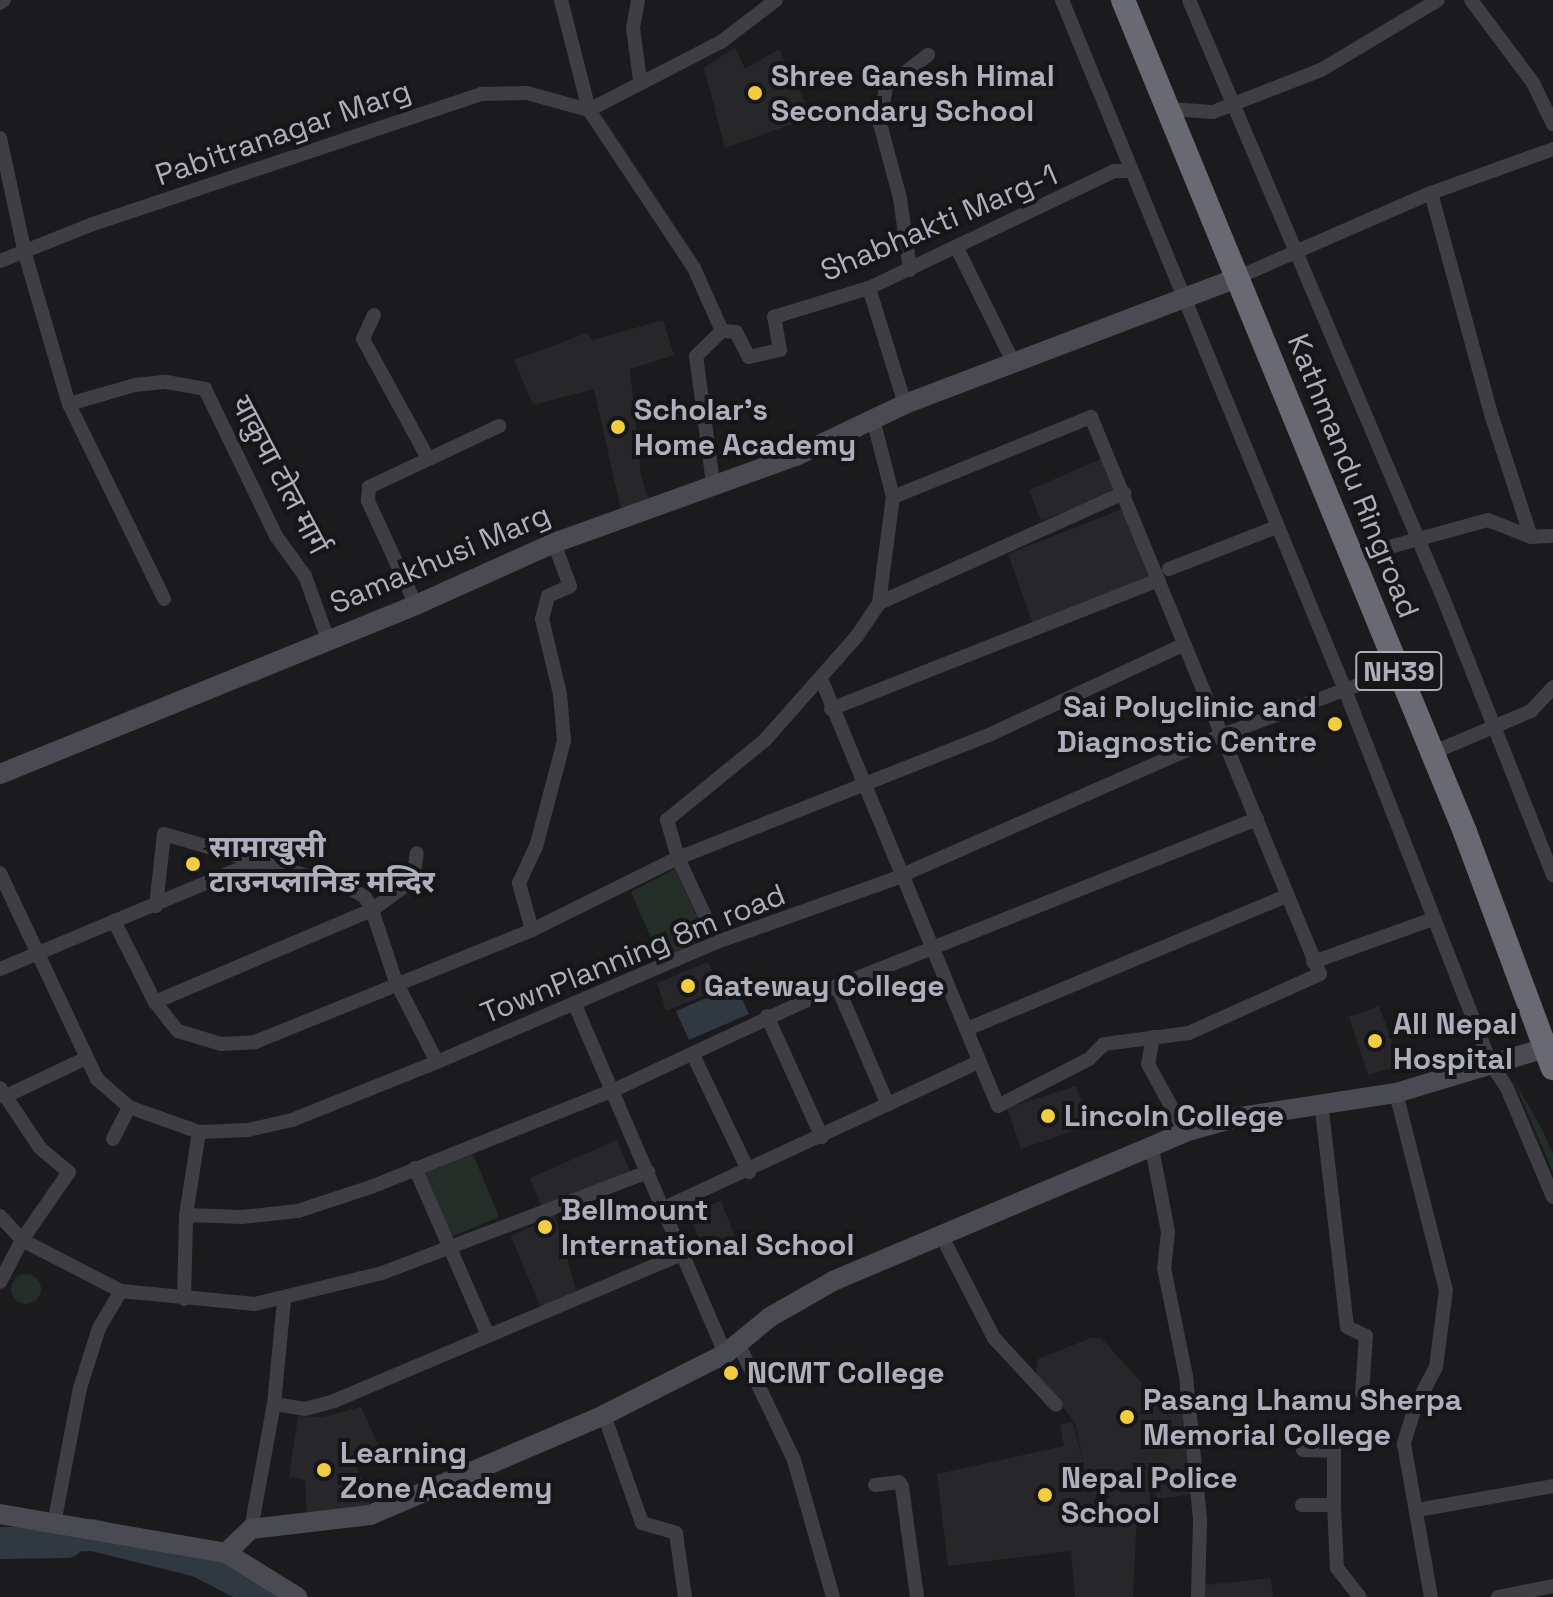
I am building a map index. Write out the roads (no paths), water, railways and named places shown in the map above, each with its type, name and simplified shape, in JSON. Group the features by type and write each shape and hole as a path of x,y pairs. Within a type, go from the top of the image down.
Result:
{"highway":[{"name":"Kathmandu Ringroad","path":"1123,0 1399,670 1550,1053"}],"street":[{"path":"561,0 589,110 640,80 721,42 776,0"},
{"path":"638,0 633,28 640,80"},
{"path":"1062,0 1345,690 1491,1064 1507,1088 1553,1197"},
{"path":"1189,0 1231,105 1299,255 1496,729 1553,875"},
{"path":"1168,109 1213,112 1321,70 1438,0"},
{"path":"1471,0 1533,83 1553,124"},
{"path":"910,270 900,198 880,124 886,87 928,55"},
{"name":"Pabitranagar Marg","path":"0,261 25,254 93,224 482,94 527,93 589,110"},
{"name":"Shabhakti Marg-1","path":"589,110 694,268 722,331 736,332 749,357 780,350 774,317 869,288 1114,171 1132,171"},
{"path":"0,138 25,254 69,404 164,599"},
{"path":"1236,278 1299,255 1431,193 1553,149"},
{"path":"1431,193 1492,417 1531,537"},
{"path":"957,248 1013,362"},
{"name":"Samakhusi Marg","path":"0,774 416,605 554,543 713,483 796,456 905,404 1236,278"},
{"path":"869,288 905,404"},
{"path":"374,315 365,328 366,346 428,458"},
{"path":"713,483 696,356 722,331"},
{"name":"याकुपा टोल मार्ग","path":"69,404 135,385 166,382 205,389 276,536 305,576 328,640"},
{"path":"821,679 862,784 905,874 935,947 978,1062 1001,1106 1089,1059 1104,1044 1189,1033 1320,974 1183,645 1163,574 1091,417 893,497"},
{"path":"873,419 893,497 879,603"},
{"path":"416,605 368,493 375,483 499,426"},
{"path":"717,942 678,858 667,820 765,740 821,679 879,603 1124,493"},
{"path":"1353,557 1488,520 1531,537 1553,536"},
{"path":"831,709 1277,527"},
{"path":"532,930 519,883 536,847 564,741 560,694 542,619 548,596 570,586 554,543"},
{"path":"114,921 155,1002 178,1031 221,1044 255,1042 396,982 532,930 678,858 1091,691 1183,645"},
{"name":"TownPlanning 8m road","path":"0,873 97,1079 129,1107 199,1132 248,1130 292,1120 575,1005 717,942 905,874 1222,735 1399,670"},
{"path":"1432,753 1496,729 1531,711 1553,687"},
{"path":"186,1215 242,1217 298,1211 415,1168 614,1090 837,986 1257,819"},
{"path":"156,906 164,834 230,850 253,863 349,888 365,897 372,910 396,982 437,1062"},
{"path":"155,1002 372,910 413,880 417,853"},
{"path":"0,969 253,863"},
{"path":"967,1029 1286,896"},
{"path":"1313,962 1433,919"},
{"path":"837,986 888,1105"},
{"path":"575,1005 664,1208 731,1348 779,1421 833,1597"},
{"path":"767,1016 822,1137"},
{"path":"1153,1037 1148,1064 1185,1132"},
{"path":"251,1529 370,1515 604,1415 731,1348 770,1317 833,1281 940,1233 1185,1132 1321,1102 1396,1093 1491,1064 1550,1053"},
{"path":"693,1055 749,1172"},
{"path":"0,1282 22,1240 69,1172 40,1148 2,1093 86,1058"},
{"path":"664,1208 749,1172 978,1062"},
{"path":"1396,1093 1446,1290 1436,1367 1415,1407 1404,1444 1431,1597"},
{"path":"1321,1102 1347,1327 1366,1336 1362,1393"},
{"path":"113,1139 129,1107"},
{"path":"184,1299 186,1215 199,1132"},
{"path":"1152,1148 1168,1232 1164,1268 1186,1376 1200,1520 1198,1597"},
{"path":"415,1168 487,1333"},
{"path":"0,1216 22,1240 121,1291 255,1304 284,1300 382,1273 447,1244 648,1172"},
{"path":"940,1233 994,1338 1056,1405"},
{"path":"274,1404 305,1409 334,1401 487,1333 685,1253"},
{"path":"54,1524 80,1388 99,1328 121,1291"},
{"path":"226,1553 251,1529 274,1404 284,1300"},
{"path":"604,1415 642,1523 676,1533 685,1597"},
{"path":"1303,1450 1334,1451 1337,1568 1360,1597"},
{"path":"875,1485 899,1482 902,1487 917,1597"},
{"path":"1417,1510 1553,1486"},
{"path":"1302,1505 1334,1505"},
{"path":"0,1514 226,1553 297,1597"},
{"path":"1498,1597 1547,1590"}],"waterway":[{"path":"0,1543 67,1542 68,1536 93,1535 198,1561 268,1597"}],"place":[{"name":"Shree Ganesh Himal Secondary School","path":"755,93"},
{"name":"Scholar's Home Academy","path":"618,427"},
{"name":"Sai Polyclinic and Diagnostic Centre","path":"1335,724"},
{"name":"सामाखुसी टाउनप्लानिङ मन्दिर","path":"193,864"},
{"name":"Gateway College","path":"688,986"},
{"name":"All Nepal Hospital","path":"1375,1041"},
{"name":"Lincoln College","path":"1048,1116"},
{"name":"Bellmount International School","path":"545,1227"},
{"name":"NCMT College","path":"731,1373"},
{"name":"Pasang Lhamu Sherpa Memorial College","path":"1127,1417"},
{"name":"Learning Zone Academy","path":"324,1470"},
{"name":"Nepal Police School","path":"1045,1495"}]}
